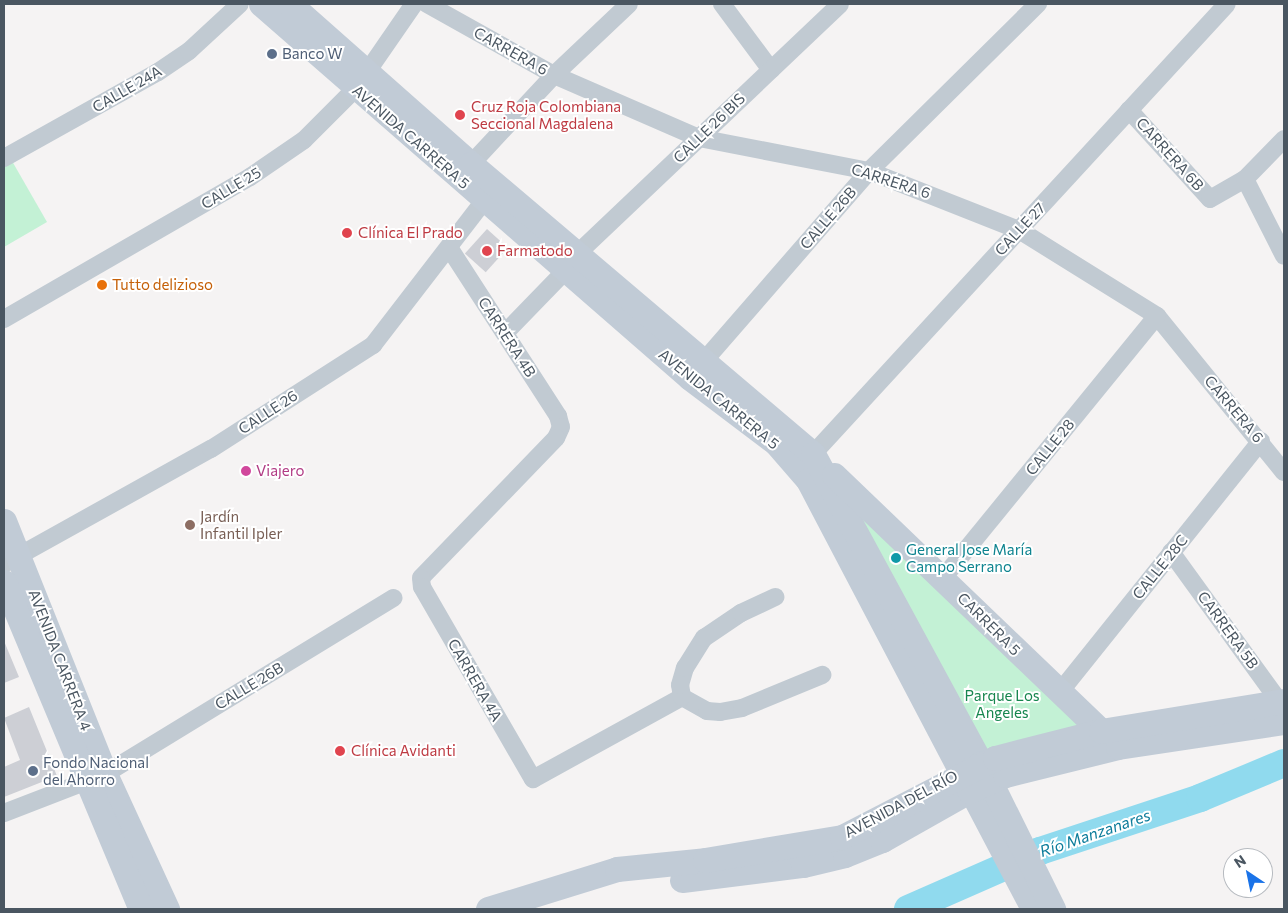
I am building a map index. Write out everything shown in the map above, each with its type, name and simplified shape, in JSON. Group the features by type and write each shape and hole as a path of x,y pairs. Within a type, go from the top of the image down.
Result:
{"street":[{"name":"CALLE 24A","path":"4,158 174,62 223,23 240,4"},
{"name":"AVENIDA CARRERA 5","path":"261,4 471,164 572,262 696,370 776,443 808,480 975,777 1039,901"},
{"name":"AVENIDA CARRERA 5","path":"290,4 362,81 484,201 572,262"},
{"name":"CALLE 25","path":"4,320 250,178 304,140 362,81 414,4"},
{"name":"CARRERA 6","path":"427,4 554,75 699,138 869,171 1019,230 1157,316 1261,441 1284,472"},
{"path":"471,164 554,75 629,4"},
{"path":"722,4 771,70"},
{"name":"CALLE 26 BIS","path":"504,333 572,262 840,4"},
{"name":"CALLE 26B","path":"696,370 869,171 1038,4"},
{"name":"CALLE 27","path":"813,454 1227,4"},
{"name":"CARRERA 6B","path":"1129,110 1210,199 1245,179"},
{"path":"1284,139 1245,179 1284,256"},
{"name":"CALLE 26","path":"12,561 211,449 373,345 450,248 484,201"},
{"name":"CARRERA 4B","path":"421,578 556,438 561,426 558,416 450,248"},
{"name":"CALLE 28","path":"943,578 1157,316"},
{"name":"AVENIDA CARRERA 5","path":"696,370 813,454 975,777"},
{"name":"CALLE 28C","path":"1059,693 1261,441"},
{"name":"CARRERA 5","path":"813,454 943,578 1059,693 1101,731"},
{"name":"AVENIDA CARRERA 4","path":"4,521 12,561 95,778 141,909"},
{"name":"CARRERA 5B","path":"1171,552 1283,708"},
{"name":"CARRERA 4A","path":"421,578 422,587 533,779 682,697"},
{"name":"AVENIDA CARRERA 4","path":"4,582 95,778 167,909"},
{"path":"776,597 741,612 704,638 685,668 680,685 682,697 707,711 720,712 742,708 822,675"},
{"name":"CALLE 26B","path":"95,778 393,598"},
{"name":"AVENIDA DEL RÍO","path":"538,909 620,886 803,865 845,855 882,840 975,777 1118,747 1283,708"},
{"name":"AVENIDA DEL RÍO","path":"488,909 617,869 705,860 842,837 975,777 1101,731 1283,708"},
{"path":"4,813 95,778"}],"green space":[{"path":"12,161 47,222 4,247 4,166"},
{"name":"Parque Los Angeles","path":"847,500 1086,727 980,754"}],"building":[{"name":"Farmatodo","path":"487,229 508,248 486,272 465,254"},
{"path":"4,641 19,677 4,683"},
{"path":"29,707 57,776 4,797 4,767 20,760 4,718"}],"waterway":[{"name":"Río Manzanares","path":"908,909 1040,851 1200,798 1284,763"}],"place":[{"name":"Banco W","path":"272,54"},
{"name":"Cruz Roja Colombiana Seccional Magdalena","path":"460,115"},
{"name":"Clínica El Prado","path":"347,233"},
{"name":"Farmatodo","path":"487,251"},
{"name":"Tutto delizioso","path":"102,285"},
{"name":"Viajero","path":"246,471"},
{"name":"Jardín Infantil Ipler","path":"190,525"},
{"name":"General Jose María Campo Serrano","path":"896,558"},
{"name":"Clínica Avidanti","path":"340,751"},
{"name":"Fondo Nacional del Ahorro","path":"33,771"}]}
